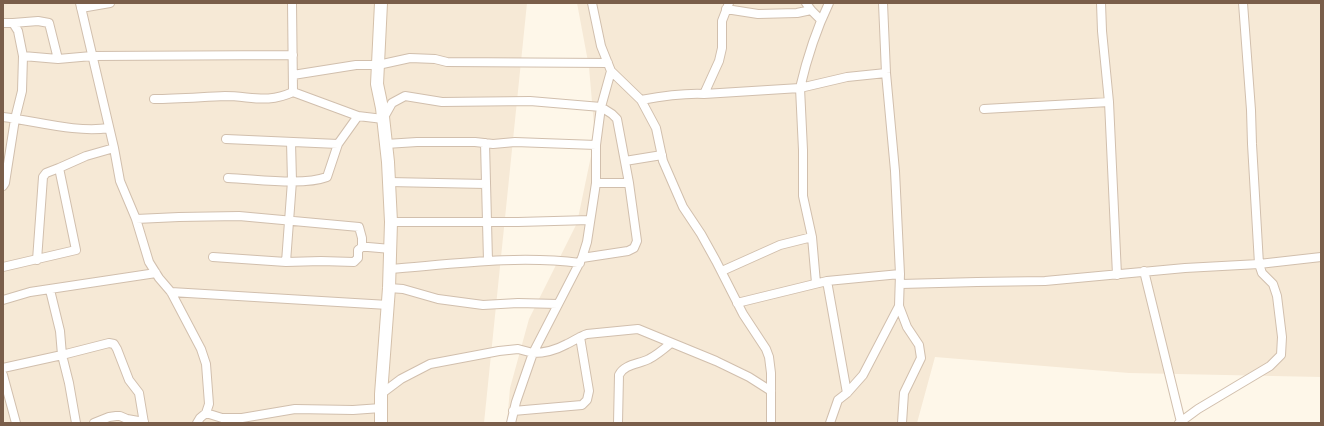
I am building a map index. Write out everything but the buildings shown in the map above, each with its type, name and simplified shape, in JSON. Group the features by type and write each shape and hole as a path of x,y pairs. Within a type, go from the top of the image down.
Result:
{"street":[{"path":"110,3 81,5 114,148 120,181 136,219 149,262 171,292 201,349 206,364 209,404 206,413 197,423"},
{"path":"292,3 293,92"},
{"path":"381,3 377,84 386,144 391,222 389,288 381,394 381,423"},
{"path":"592,3 601,46 611,71 641,100 656,128 662,155 674,188 683,207 701,234 722,271 737,303 766,349 769,357 771,423"},
{"path":"816,283 812,237 803,196 800,88 806,60 829,3"},
{"path":"830,423 838,400 847,393 863,375 899,306 901,284 895,171 886,73 884,3"},
{"path":"1101,3 1102,31 1109,102 1117,275"},
{"path":"1144,271 1180,422 1198,409 1270,366 1280,355 1282,337 1277,296 1273,284 1262,273 1259,264 1251,110 1243,3"},
{"path":"704,94 719,61 722,48 722,21 728,6 758,14 797,13 808,7 821,20"},
{"path":"3,23 38,21 49,24 58,59"},
{"path":"3,186 5,183 15,119 22,91 22,56 18,31 14,23"},
{"path":"22,56 58,59 92,56 293,56"},
{"path":"292,75 356,65 378,65 410,58 435,59 447,62 608,63"},
{"path":"512,423 513,411 533,353 581,261 587,242 596,183 596,145 601,106 611,71"},
{"path":"641,100 685,93 704,94 800,88 840,78 886,73"},
{"path":"154,99 227,96 256,99 282,97 293,92 358,116 383,119"},
{"path":"383,119 392,103 405,96 442,102 530,101 601,106 617,119 629,183 637,241 634,248 628,251 581,261 488,261 390,269"},
{"path":"984,109 1109,102"},
{"path":"228,178 292,181 317,180 327,177 338,144 358,116"},
{"path":"3,117 79,129 109,128"},
{"path":"226,139 338,144"},
{"path":"286,262 292,181 292,142"},
{"path":"386,144 417,142 475,142 493,144 516,142 596,145"},
{"path":"485,143 488,261"},
{"path":"37,260 43,177 46,173 86,156 114,148"},
{"path":"625,161 662,155"},
{"path":"3,267 76,250 59,168"},
{"path":"389,182 486,184"},
{"path":"596,183 629,183"},
{"path":"136,219 239,216 358,227 362,238 362,247 358,250 358,258 354,262 286,262 213,257"},
{"path":"391,222 590,220"},
{"path":"722,271 780,245 812,237"},
{"path":"362,247 391,249"},
{"path":"901,284 1045,281 1217,265 1259,264 1321,257"},
{"path":"3,300 30,292 156,273"},
{"path":"737,303 827,281 900,274"},
{"path":"827,281 847,393"},
{"path":"389,288 403,289 438,299 483,305 518,303 558,304"},
{"path":"50,290 60,331 62,355 69,383 76,423"},
{"path":"171,292 388,305"},
{"path":"899,306 907,327 919,345 921,358 904,393 902,423"},
{"path":"381,394 401,379 430,364 499,351 518,349 533,353 552,351 569,344 580,336 587,334 638,329 716,361 771,391"},
{"path":"513,411 582,405 587,400 589,391 580,336"},
{"path":"3,368 108,343 114,344 129,380 139,393 144,422 116,416 94,423"},
{"path":"618,423 619,375 621,371 624,368 649,359 671,343"},
{"path":"3,375 16,423"},
{"path":"206,413 239,421 295,409 353,410 381,408"}],"shaded area":[{"path":"3,3 527,3 484,423 3,423"},
{"path":"577,3 1321,3 1321,377 1129,373 935,357 917,423 507,423 510,388 529,319 577,223 595,137 589,67"}]}
